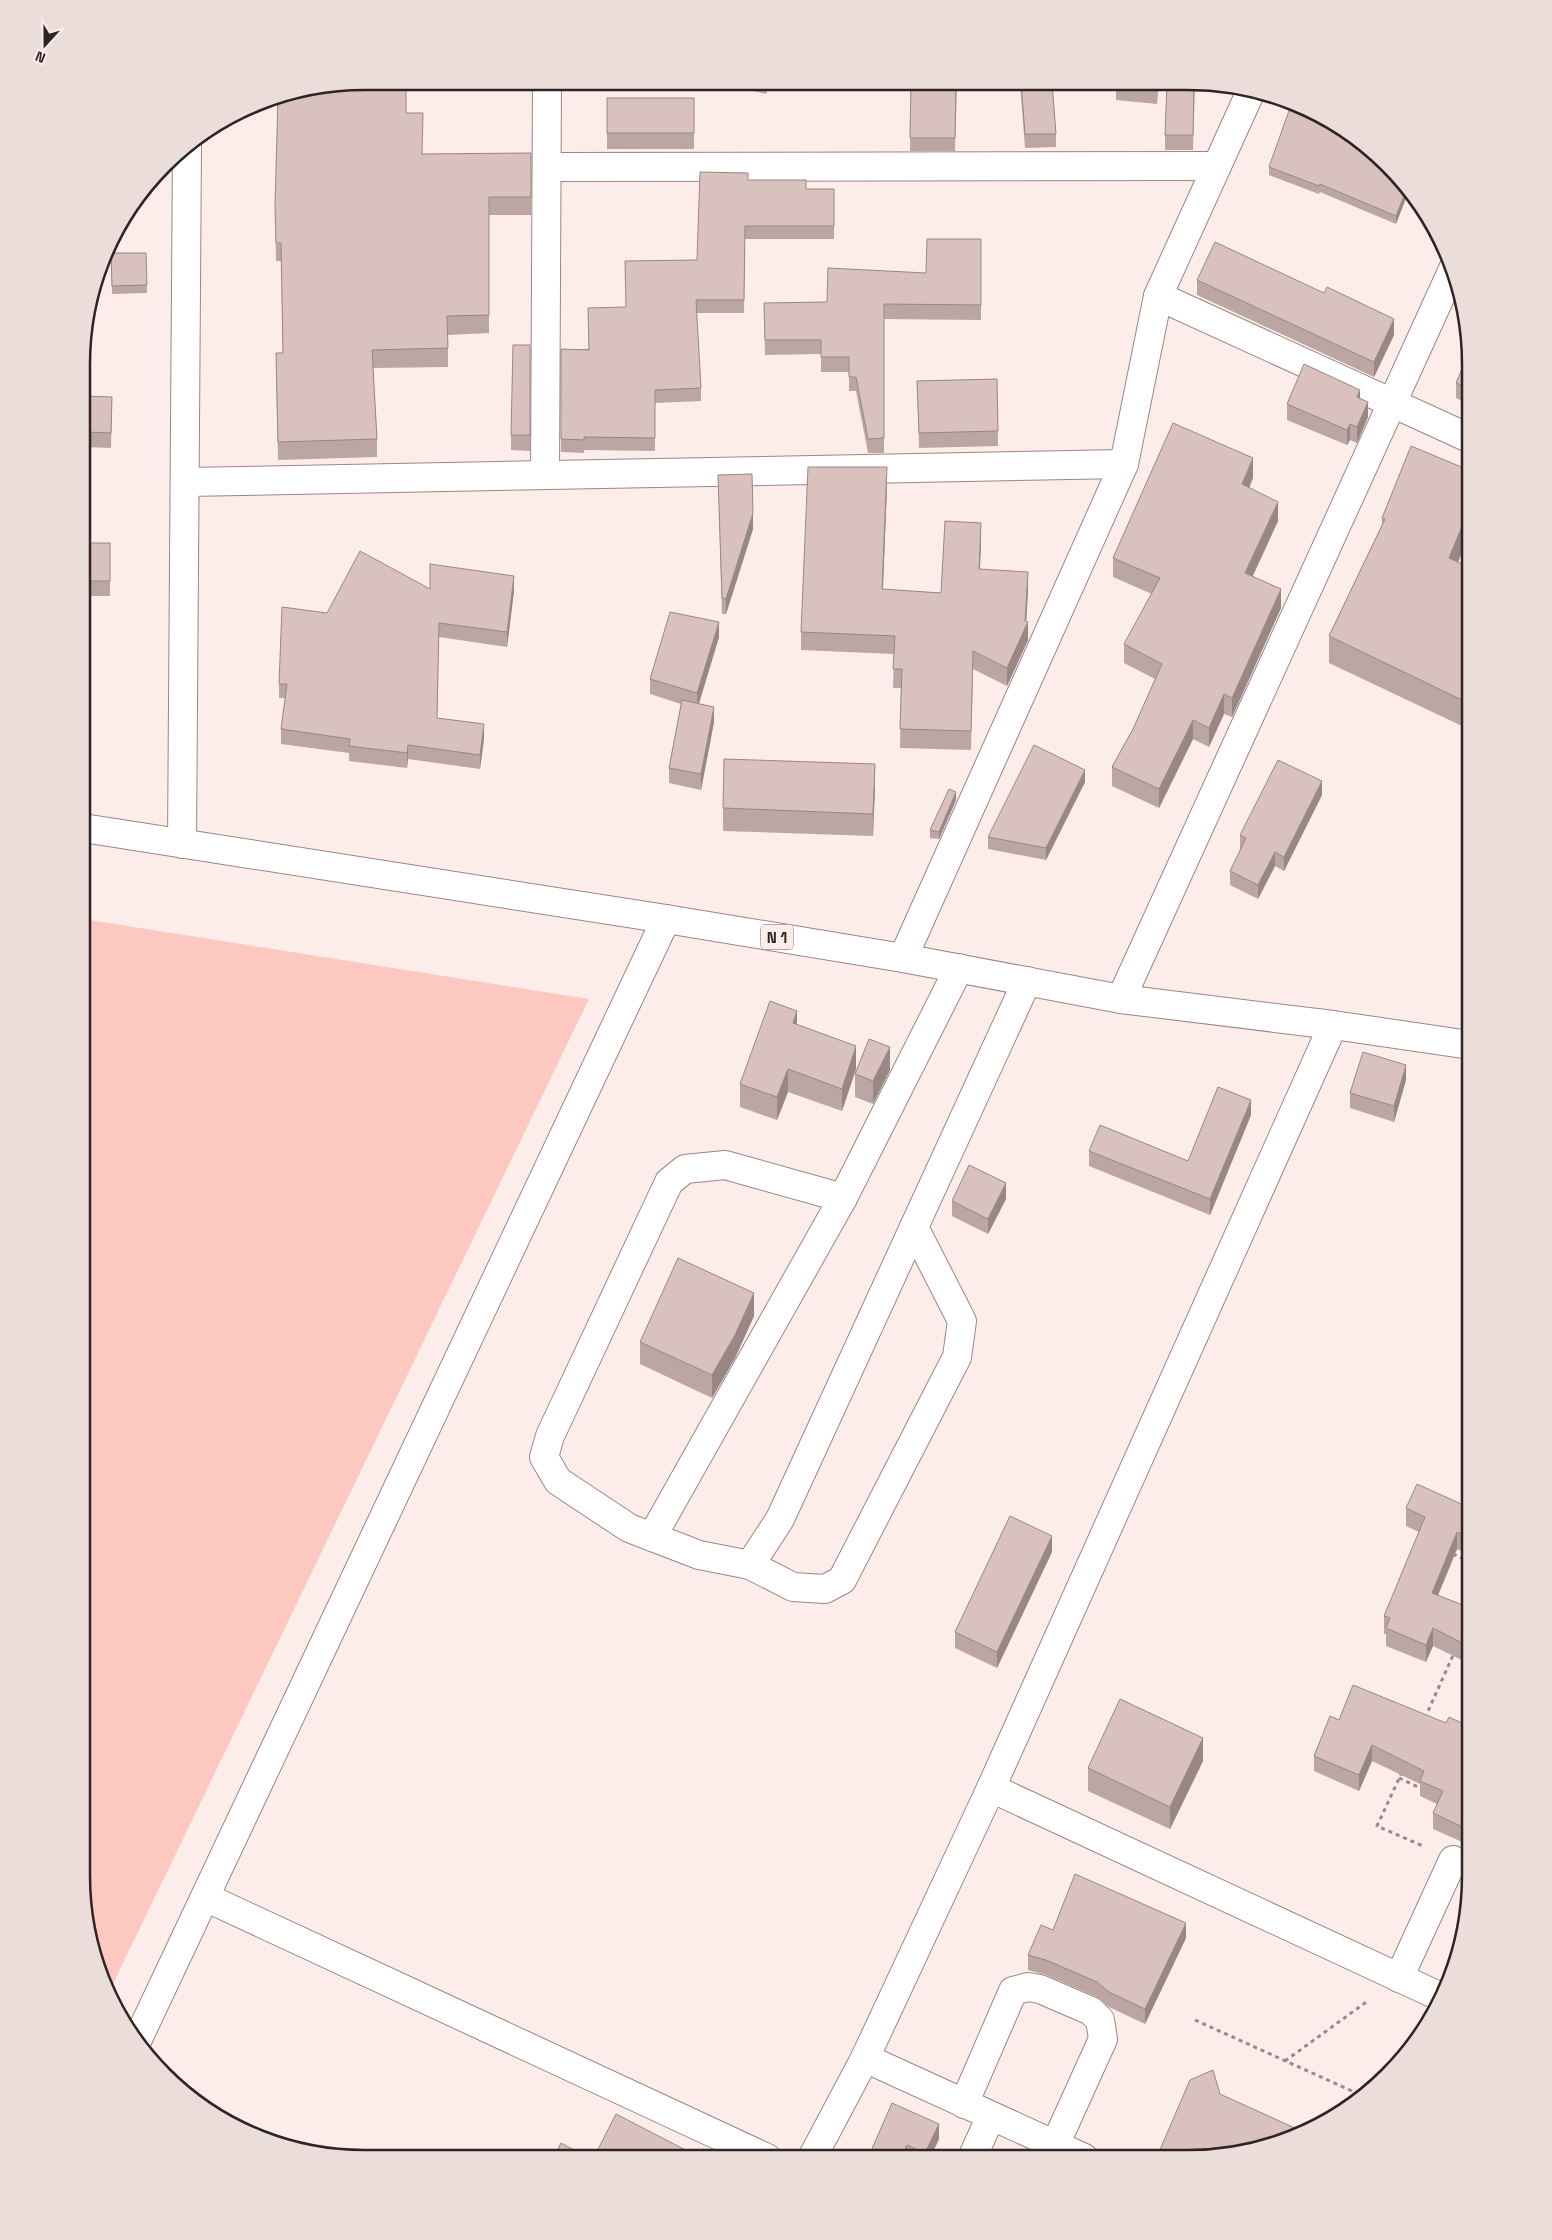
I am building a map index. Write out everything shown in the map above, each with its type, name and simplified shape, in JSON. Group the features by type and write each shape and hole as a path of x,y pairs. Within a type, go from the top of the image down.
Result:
{"main road":[{"path":"545,475 547,90"},
{"path":"902,958 1124,464 1158,296 1248,97"},
{"path":"182,844 187,155"},
{"path":"547,167 1217,166"},
{"path":"1121,999 1448,279"},
{"path":"1158,296 1462,435"},
{"path":"185,482 1124,464"},
{"name":"N 1","path":"90,829 666,919 902,958 1121,999 1333,1025 1462,1044"},
{"path":"140,2034 666,919"},
{"path":"652,1537 842,1198 958,968"},
{"path":"750,1565 780,1519 1027,981"},
{"path":"816,2150 865,2058 991,1788 1333,1025"},
{"path":"842,1198 724,1165 685,1168 669,1182 550,1436 544,1457 558,1481 629,1528 699,1555 750,1565 793,1587 825,1590 842,1580 957,1358 962,1321 914,1227"},
{"path":"991,1788 1435,1994"},
{"path":"1399,1978 1453,1860"},
{"path":"205,1897 750,2150"},
{"path":"964,2104 1013,1991 1028,1987 1040,1989 1091,2011 1100,2020 1103,2039 1055,2145"},
{"path":"865,2058 1066,2150"},
{"path":"976,2150 991,2116"}],"path":[{"path":"1445,1550 1462,1558"},
{"path":"1424,1722 1456,1650"},
{"path":"1404,1766 1377,1826 1453,1860"},
{"path":"1399,1778 1418,1787"},
{"path":"1285,2061 1399,1978"},
{"path":"1195,2020 1355,2093"}],"shaded area":[{"path":"90,920 589,999 113,1985 99,1947 95,1929 90,1876"}],"building":[{"path":"364,90 406,90 406,113 423,113 422,154 531,153 531,197 489,197 489,315 447,316 448,348 372,350 377,439 278,442 276,353 283,353 281,243 276,243 278,104 311,95"},
{"path":"911,90 956,90 955,138 910,138"},
{"path":"1022,90 1053,90 1056,134 1025,134"},
{"path":"1167,90 1194,90 1193,135 1165,135"},
{"path":"607,98 694,98 694,133 607,133"},
{"path":"1289,110 1325,127 1355,147 1382,170 1404,196 1396,216 1320,184 1319,186 1269,167"},
{"path":"700,172 748,173 748,180 806,180 806,189 834,189 834,226 745,226 744,300 696,300 701,388 655,390 655,438 584,437 584,440 561,439 561,349 589,350 588,308 626,307 625,261 697,260"},
{"path":"927,239 981,239 981,305 884,304 884,438 868,439 856,377 849,377 849,357 821,357 821,340 765,340 764,303 827,302 828,268 926,273"},
{"path":"1215,242 1324,293 1327,287 1394,319 1374,362 1197,280"},
{"path":"114,253 146,253 147,285 112,286 111,259"},
{"path":"513,345 530,345 530,435 511,435"},
{"path":"1304,364 1360,390 1357,397 1368,402 1357,427 1350,424 1347,430 1287,404"},
{"path":"1462,369 1462,385 1456,383"},
{"path":"997,379 998,431 919,433 917,381"},
{"path":"90,396 112,397 111,433 90,432"},
{"path":"1173,423 1253,458 1242,484 1278,502 1245,573 1281,589 1232,698 1224,694 1209,728 1193,720 1159,789 1112,767 1133,729 1162,664 1124,644 1160,578 1113,558"},
{"path":"1411,446 1462,467 1462,527 1449,558 1462,564 1462,700 1329,636 1385,519 1382,518"},
{"path":"808,467 887,467 882,589 941,593 945,521 981,523 979,569 1028,572 1025,621 1028,622 1007,668 973,651 971,731 900,729 902,669 893,669 895,636 801,632"},
{"path":"752,474 753,513 726,599 722,598 718,475"},
{"path":"90,543 110,543 110,581 90,581"},
{"path":"360,551 430,589 430,564 514,576 507,632 439,623 437,718 484,724 480,755 408,745 407,753 349,746 350,739 281,729 287,684 279,684 282,607 327,613"},
{"path":"670,612 719,622 697,693 650,679"},
{"path":"682,700 714,707 701,774 669,768"},
{"path":"1034,745 1085,770 1046,848 988,837"},
{"path":"724,759 875,764 873,814 723,808"},
{"path":"1278,760 1322,781 1284,857 1275,852 1258,885 1230,871 1246,838 1240,835"},
{"path":"949,789 956,792 939,832 930,830"},
{"path":"770,1001 797,1011 793,1023 856,1046 842,1089 788,1069 777,1097 740,1084"},
{"path":"869,1039 890,1047 873,1081 855,1074"},
{"path":"1363,1052 1406,1065 1394,1106 1350,1093"},
{"path":"1218,1087 1251,1100 1210,1199 1089,1151 1100,1125 1188,1161"},
{"path":"969,1165 1006,1183 988,1219 952,1201"},
{"path":"678,1258 754,1293 735,1335 712,1375 640,1342"},
{"path":"1417,1484 1462,1504 1462,1534 1457,1532 1432,1593 1462,1605 1462,1643 1433,1628 1426,1645 1386,1628 1390,1618 1384,1616 1425,1517 1406,1508"},
{"path":"1010,1516 1052,1536 997,1652 955,1632"},
{"path":"1353,1685 1446,1723 1449,1717 1462,1723 1462,1827 1433,1813 1443,1791 1420,1781 1424,1771 1372,1745 1359,1775 1314,1756 1330,1716 1339,1720"},
{"path":"1120,1699 1203,1738 1170,1807 1088,1768"},
{"path":"1075,1874 1186,1923 1145,2009 1109,1992 1097,1982 1046,1960 1028,1955 1041,1925 1053,1930"},
{"path":"1213,2070 1220,2094 1295,2128 1259,2141 1223,2148 1160,2150 1190,2080"},
{"path":"892,2103 939,2124 926,2150 918,2150 907,2145 905,2150 871,2150"},
{"path":"616,2114 685,2150 598,2150"},
{"path":"561,2143 574,2150 558,2150"}]}
